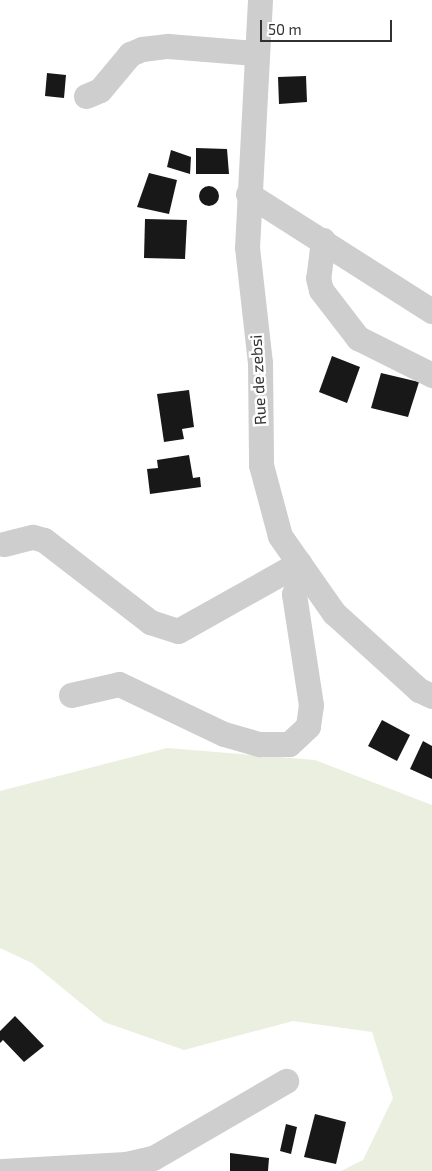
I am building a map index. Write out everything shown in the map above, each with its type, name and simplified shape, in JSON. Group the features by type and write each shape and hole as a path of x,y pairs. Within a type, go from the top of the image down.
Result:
{"street":[{"name":"Rue de zebsi","path":"260,0 254,53 247,247 260,364 261,465 280,536 334,613 419,690 432,696"},
{"path":"86,96 100,90 130,54 142,49 168,46 254,53"},
{"path":"248,194 323,240 432,312"},
{"path":"323,240 318,278 321,290 358,338 432,375"},
{"path":"4,544 33,537 44,540 150,622 178,631 301,566"},
{"path":"71,695 119,684 224,734 260,744 289,744 308,726 311,705 294,594 301,566"},
{"path":"2,1171 126,1164 153,1158 286,1081"}],"green space":[{"path":"167,748 315,760 432,805 432,1171 341,1171 363,1160 393,1098 372,1032 293,1021 184,1050 104,1022 32,963 0,948 0,791"}],"building":[{"path":"47,73 66,75 64,98 45,96"},
{"path":"306,76 307,102 279,104 278,77"},
{"path":"196,148 227,149 229,174 196,174"},
{"path":"171,150 191,157 190,174 167,167"},
{"path":"149,173 177,180 169,214 137,207"},
{"path":"205,186 213,186 219,192 219,200 213,206 205,206 199,200 199,192"},
{"path":"145,219 187,220 185,259 144,258"},
{"path":"332,356 360,367 347,403 319,392"},
{"path":"381,373 419,382 408,417 371,408"},
{"path":"189,390 194,427 182,429 184,439 164,442 157,394"},
{"path":"189,455 193,478 200,477 201,487 150,494 147,469 158,468 157,460"},
{"path":"382,720 410,735 397,761 368,746"},
{"path":"423,741 432,746 432,779 410,769"},
{"path":"15,1016 44,1046 24,1062 3,1040 0,1043 0,1031"},
{"path":"315,1114 346,1122 336,1164 304,1157"},
{"path":"286,1124 297,1127 291,1154 280,1151"},
{"path":"230,1153 269,1158 268,1171 230,1171"}]}
